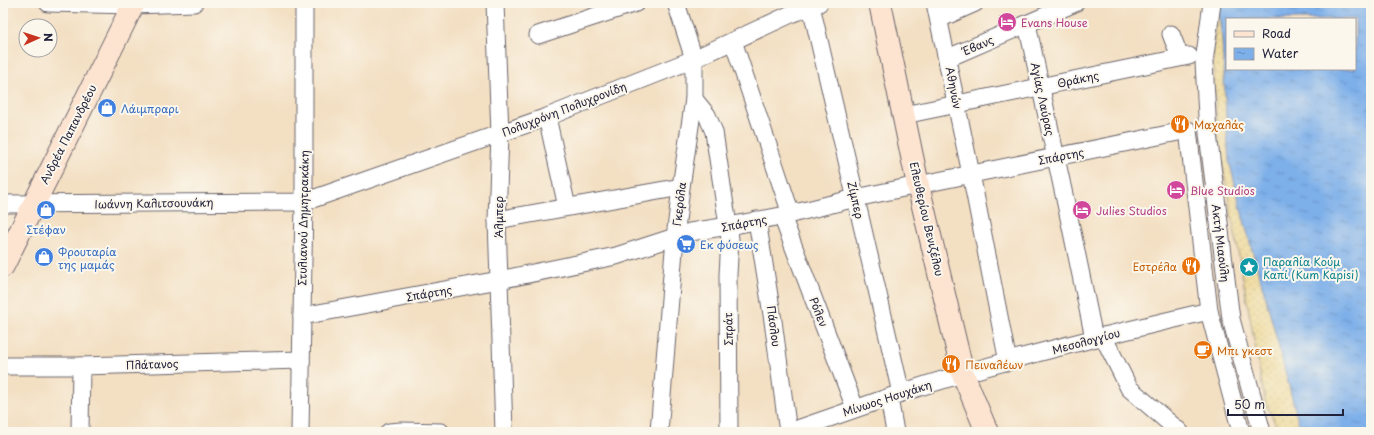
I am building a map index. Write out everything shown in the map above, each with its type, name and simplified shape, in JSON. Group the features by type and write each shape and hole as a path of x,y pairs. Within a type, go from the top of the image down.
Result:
{"main road":[{"name":"Ελευθερίου Βενιζέλου","path":"880,3 918,185 963,374 987,432"},
{"name":"Ανδρέα Παπανδρέου","path":"3,266 133,4"}],"street":[{"path":"48,3 194,3"},
{"name":"Στυλιανού Δημητρακάκη","path":"300,432 304,202 304,3"},
{"name":"Άλμπερ","path":"494,3 500,134 497,220 504,432"},
{"path":"538,35 636,3"},
{"name":"Γκερόλα","path":"659,432 675,238 694,99 694,59 676,3"},
{"path":"937,11 975,3"},
{"name":"Έβανς","path":"948,58 1075,3"},
{"name":"Ακτή Μιαούλη","path":"1212,3 1204,62 1209,141 1231,319 1262,432"},
{"name":"Πολυχρόνη Πολυχρονίδη","path":"304,202 547,117 694,59 733,41 788,8 815,5"},
{"name":"Ζίμπερ","path":"815,5 856,198 895,395 896,432"},
{"name":"Αθηνών","path":"937,11 948,58 1008,362"},
{"name":"Αγίας Λαύρας","path":"1027,24 1098,337 1129,388 1180,432"},
{"name":"Θράκης","path":"904,115 1184,57 1171,34"},
{"name":"Ρόλεν","path":"733,41 786,215 855,408"},
{"name":"Σπράτ","path":"694,99 707,115 714,132 730,239 728,275 729,432"},
{"path":"547,117 567,207"},
{"name":"Ακτή Μιαούλη","path":"1188,130 1209,310 1241,432"},
{"name":"Σπάρτης","path":"302,316 499,280 616,256 690,232 786,215 856,198 1188,130"},
{"path":"497,220 681,187"},
{"name":"Ιωάννη Καλιτσουνάκη","path":"3,204 304,202"},
{"name":"Πάσλου","path":"757,220 789,432"},
{"name":"Μεσολογγίου","path":"963,374 1098,337 1209,310"},
{"name":"Πλάτανος","path":"3,366 81,366 301,360"},
{"path":"80,432 81,366"},
{"name":"Μίνωος Ησυχάκη","path":"789,432 855,408 963,374"},
{"path":"389,432 441,432"}],"sand":[{"name":"Παραλία Κούμ Καπί (Kum Kapisi)","path":"1217,5 1222,38 1229,160 1301,432 1279,432 1265,401 1217,134 1213,56"}],"water":[{"path":"1218,3 1371,3 1371,432 1301,432 1243,217 1229,160 1222,38"}],"place":[{"name":"Evans House","path":"1007,22"},
{"name":"Λάιμπραρι","path":"107,108"},
{"name":"Μαχαλάς","path":"1180,124"},
{"name":"Blue Studios","path":"1176,190"},
{"name":"Στέφαν","path":"46,210"},
{"name":"Julies Studios","path":"1082,210"},
{"name":"Εκ φύσεως","path":"686,244"},
{"name":"Φρουταρία της μαμάς","path":"44,257"},
{"name":"Εστρέλα","path":"1191,266"},
{"name":"Παραλία Κούμ Καπί (Kum Kapisi)","path":"1249,267"},
{"name":"Μπι γκεστ","path":"1203,350"},
{"name":"Πειναλέων","path":"951,364"}]}
